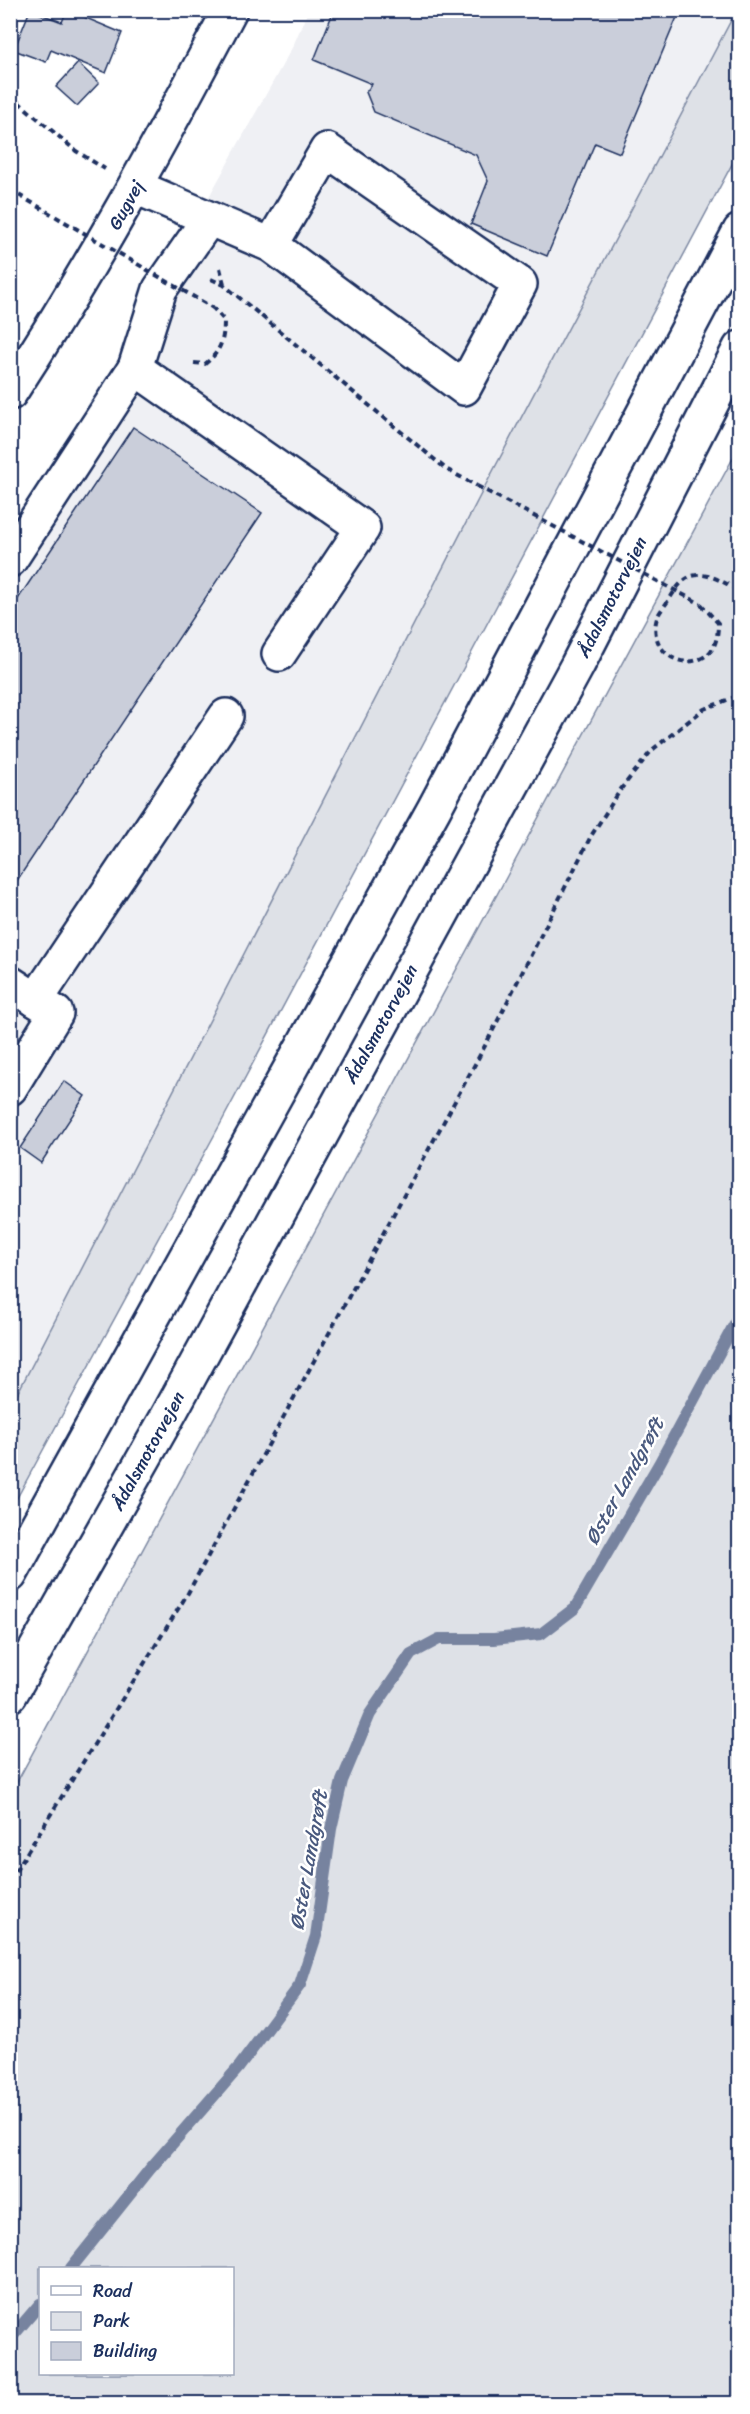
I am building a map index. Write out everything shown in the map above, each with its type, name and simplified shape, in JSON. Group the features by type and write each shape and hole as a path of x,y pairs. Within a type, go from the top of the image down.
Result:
{"main road":[{"name":"Gugvej","path":"10,393 88,270 136,188 230,10"},
{"path":"136,188 271,245 464,388 520,284 327,150 271,245"},
{"path":"10,560 135,368 160,289 208,220"},
{"path":"10,1575 434,809 740,231"},
{"name":"Ådalsmotorvejen","path":"10,1695 169,1414 571,676 740,348"},
{"path":"135,368 363,528 279,654"},
{"path":"10,1088 56,1013 23,992 226,716"}],"path":[{"path":"10,94 76,152 136,188"},
{"path":"10,190 213,308 224,320 224,338 218,353 205,364 186,363"},
{"path":"201,276 224,285 446,469 477,486 701,604 718,622 718,639 706,656 692,663 671,658 655,637 657,617 679,584 693,576 714,577 740,591"},
{"path":"178,300 191,283"},
{"path":"10,1880 188,1593 481,1052 591,836 621,789 652,750 704,709 740,695"}],"shaded area":[{"path":"308,11 736,11 483,490 11,1406 11,525 94,403 293,46"}],"green space":[{"path":"736,11 740,11 739,151 222,1121 11,1509 11,1406 483,490"},
{"path":"739,447 739,2403 11,2403 11,1793"}],"building":[{"path":"30,10 62,22 67,10 122,33 106,73 51,50 46,62 14,50"},
{"path":"334,10 680,10 620,153 595,143 547,256 471,224 488,181 476,155 374,112 366,92 372,84 314,60"},
{"path":"78,63 99,83 77,106 56,87"},
{"path":"133,427 262,513 10,891 10,611"},
{"path":"64,1081 85,1096 41,1163 20,1148"}],"waterway":[{"name":"Øster Landgrøft","path":"72,2267 150,2169 239,2067 300,1985 316,1936 331,1829 342,1781 370,1714 411,1654 439,1639 494,1639 541,1634 575,1608 659,1464 740,1314"},
{"name":"Øster Landgrøft","path":"10,2339 39,2305"}]}
